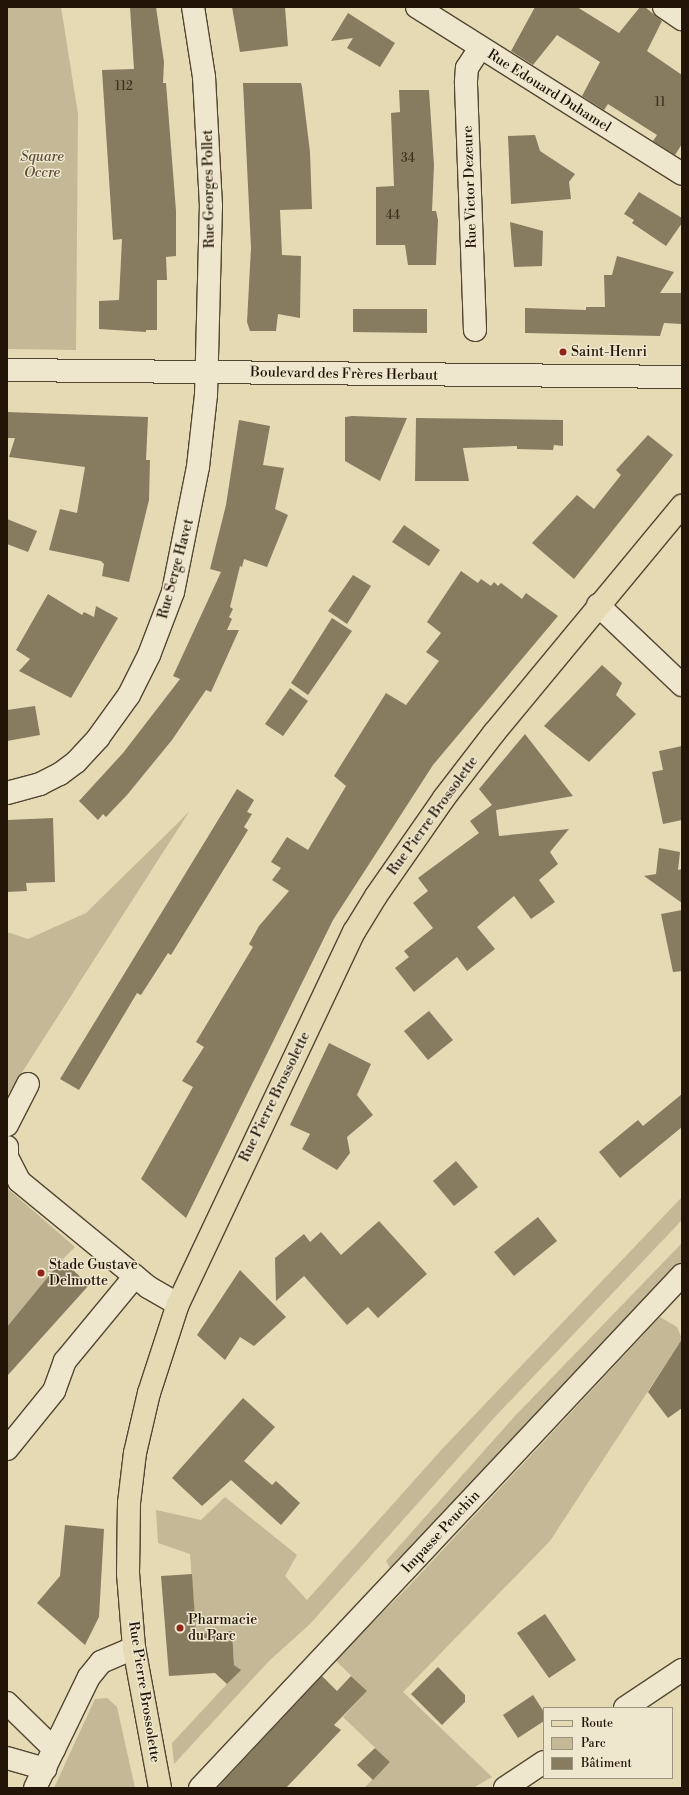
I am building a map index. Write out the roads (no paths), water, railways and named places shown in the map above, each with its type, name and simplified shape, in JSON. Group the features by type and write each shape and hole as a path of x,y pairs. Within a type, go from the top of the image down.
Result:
{"main road":[{"name":"Rue Pierre Brossolette","path":"160,1788 134,1648 128,1574 129,1503 135,1453 149,1393 178,1304 206,1239 354,932 376,896 444,798 598,605 682,506"}],"street":[{"name":"Rue Georges Pollet","path":"193,7 204,77 212,206 206,371"},
{"name":"Rue Edouard Duhamel","path":"417,7 682,174"},
{"path":"664,7 682,19"},
{"name":"Rue Victor Dezeure","path":"475,330 466,81 467,68 480,48"},
{"name":"Boulevard des Frères Herbaut","path":"7,370 682,377"},
{"name":"Rue Serge Havet","path":"7,793 40,784 76,762 116,714 149,655 173,592 188,528 198,467 206,371"},
{"path":"598,605 682,685"},
{"path":"7,1125 28,1084"},
{"path":"7,1147 7,1157 19,1181 135,1276 178,1304"},
{"name":"Impasse Peuchin","path":"200,1788 682,1275"},
{"path":"7,1449 54,1391 65,1361 135,1276"},
{"path":"35,1788 89,1677 100,1662 134,1648"},
{"path":"626,1707 682,1670"},
{"path":"7,1703 54,1749"},
{"path":"7,1758 45,1769"},
{"path":"505,1788 543,1763"}],"place":[{"name":"Saint-Henri","path":"563,352"},
{"name":"Stade Gustave Delmotte","path":"41,1273"},
{"name":"Pharmacie du Parc","path":"180,1628"}],"park label":[{"name":"Square Occre","path":"42,166"}]}
